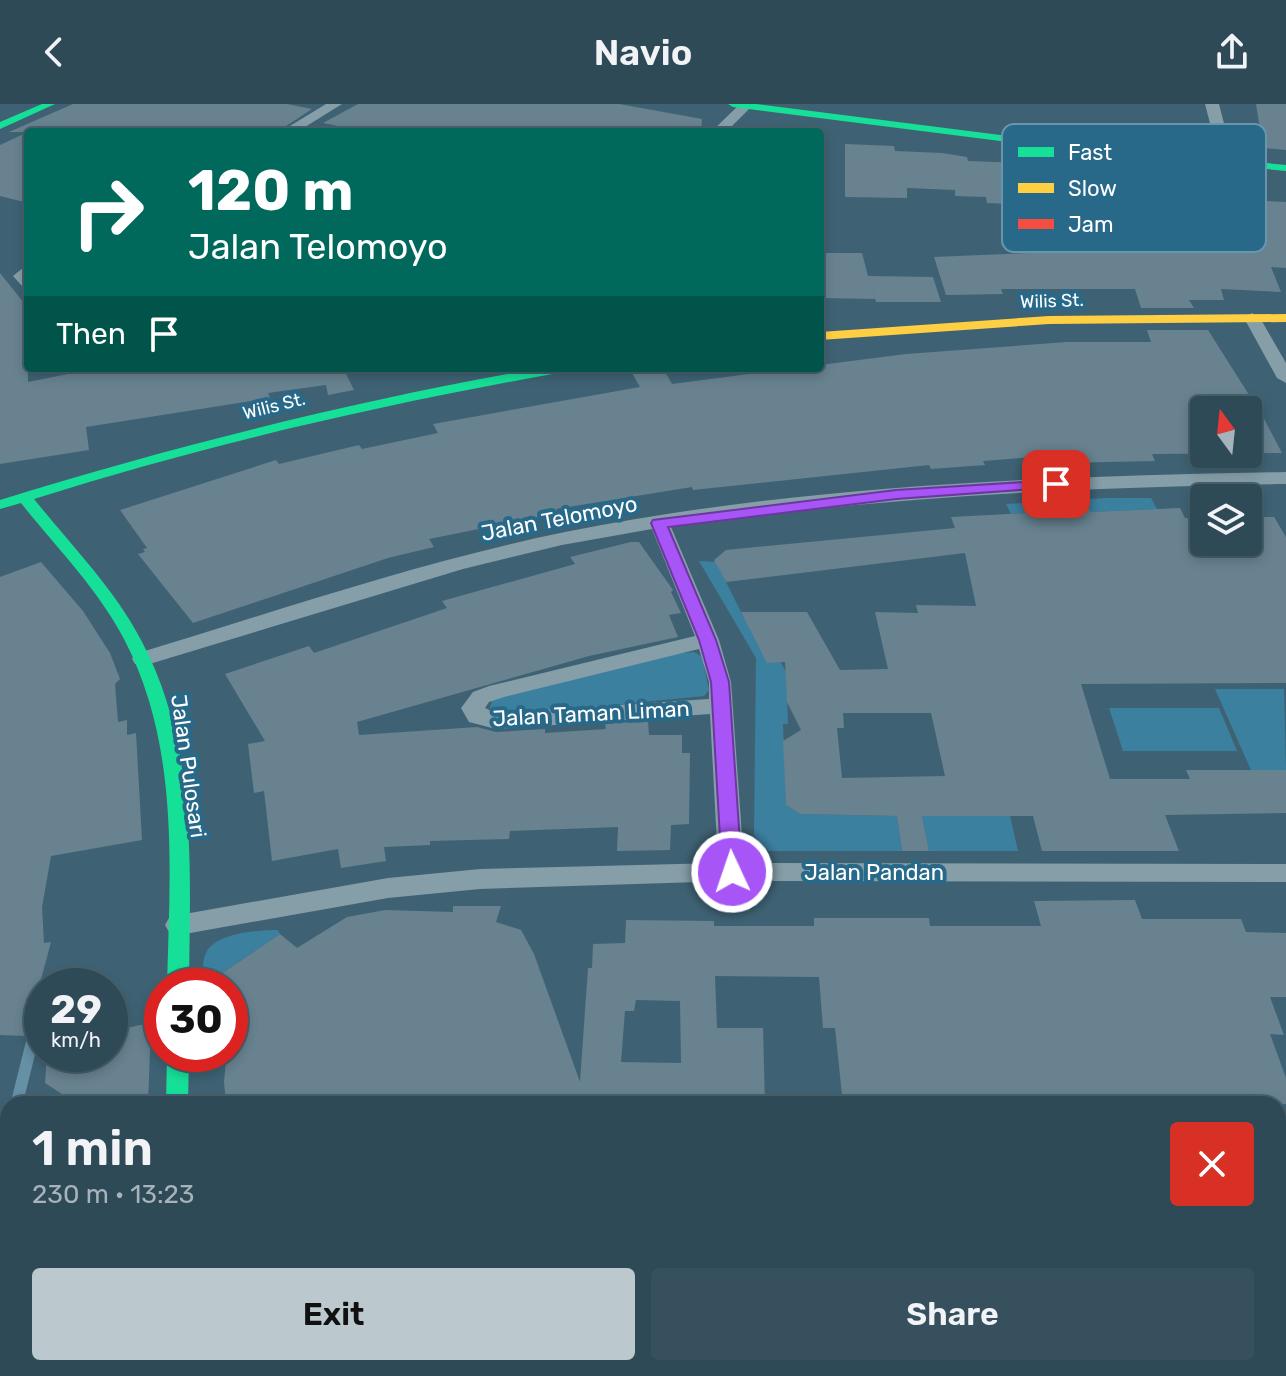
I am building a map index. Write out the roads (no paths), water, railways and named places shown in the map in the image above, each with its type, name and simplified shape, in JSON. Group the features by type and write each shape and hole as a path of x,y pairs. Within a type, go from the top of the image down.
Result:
{"main road":[{"path":"0,126 46,104"},
{"path":"738,109 1002,139"},
{"path":"1266,166 1286,168"},
{"name":"Wilis St.","path":"824,336 1049,320 1286,318"},
{"name":"Wilis St.","path":"0,505 137,462 296,421 541,372"},
{"name":"Jalan Pulosari","path":"24,497 99,592 143,659 160,705 171,776 178,855 178,968"},
{"path":"177,1096 178,1072"}],"street":[{"path":"294,128 335,104"},
{"path":"1212,104 1217,124"},
{"path":"721,128 738,109"},
{"path":"1252,318 1286,378"},
{"name":"Jalan Telomoyo","path":"143,659 411,576 565,539 659,523 919,493 1083,482 1286,478"},
{"name":"Jalan Taman Liman","path":"659,523 708,640 723,706 732,872"},
{"name":"Jalan Taman Liman","path":"708,640 497,691 481,697 473,708 477,717 496,721 723,706"},
{"name":"Jalan Pandan","path":"179,925 388,888 480,879 732,872 1286,873"}],"waterway":[{"path":"18,1096 24,1072"}]}
